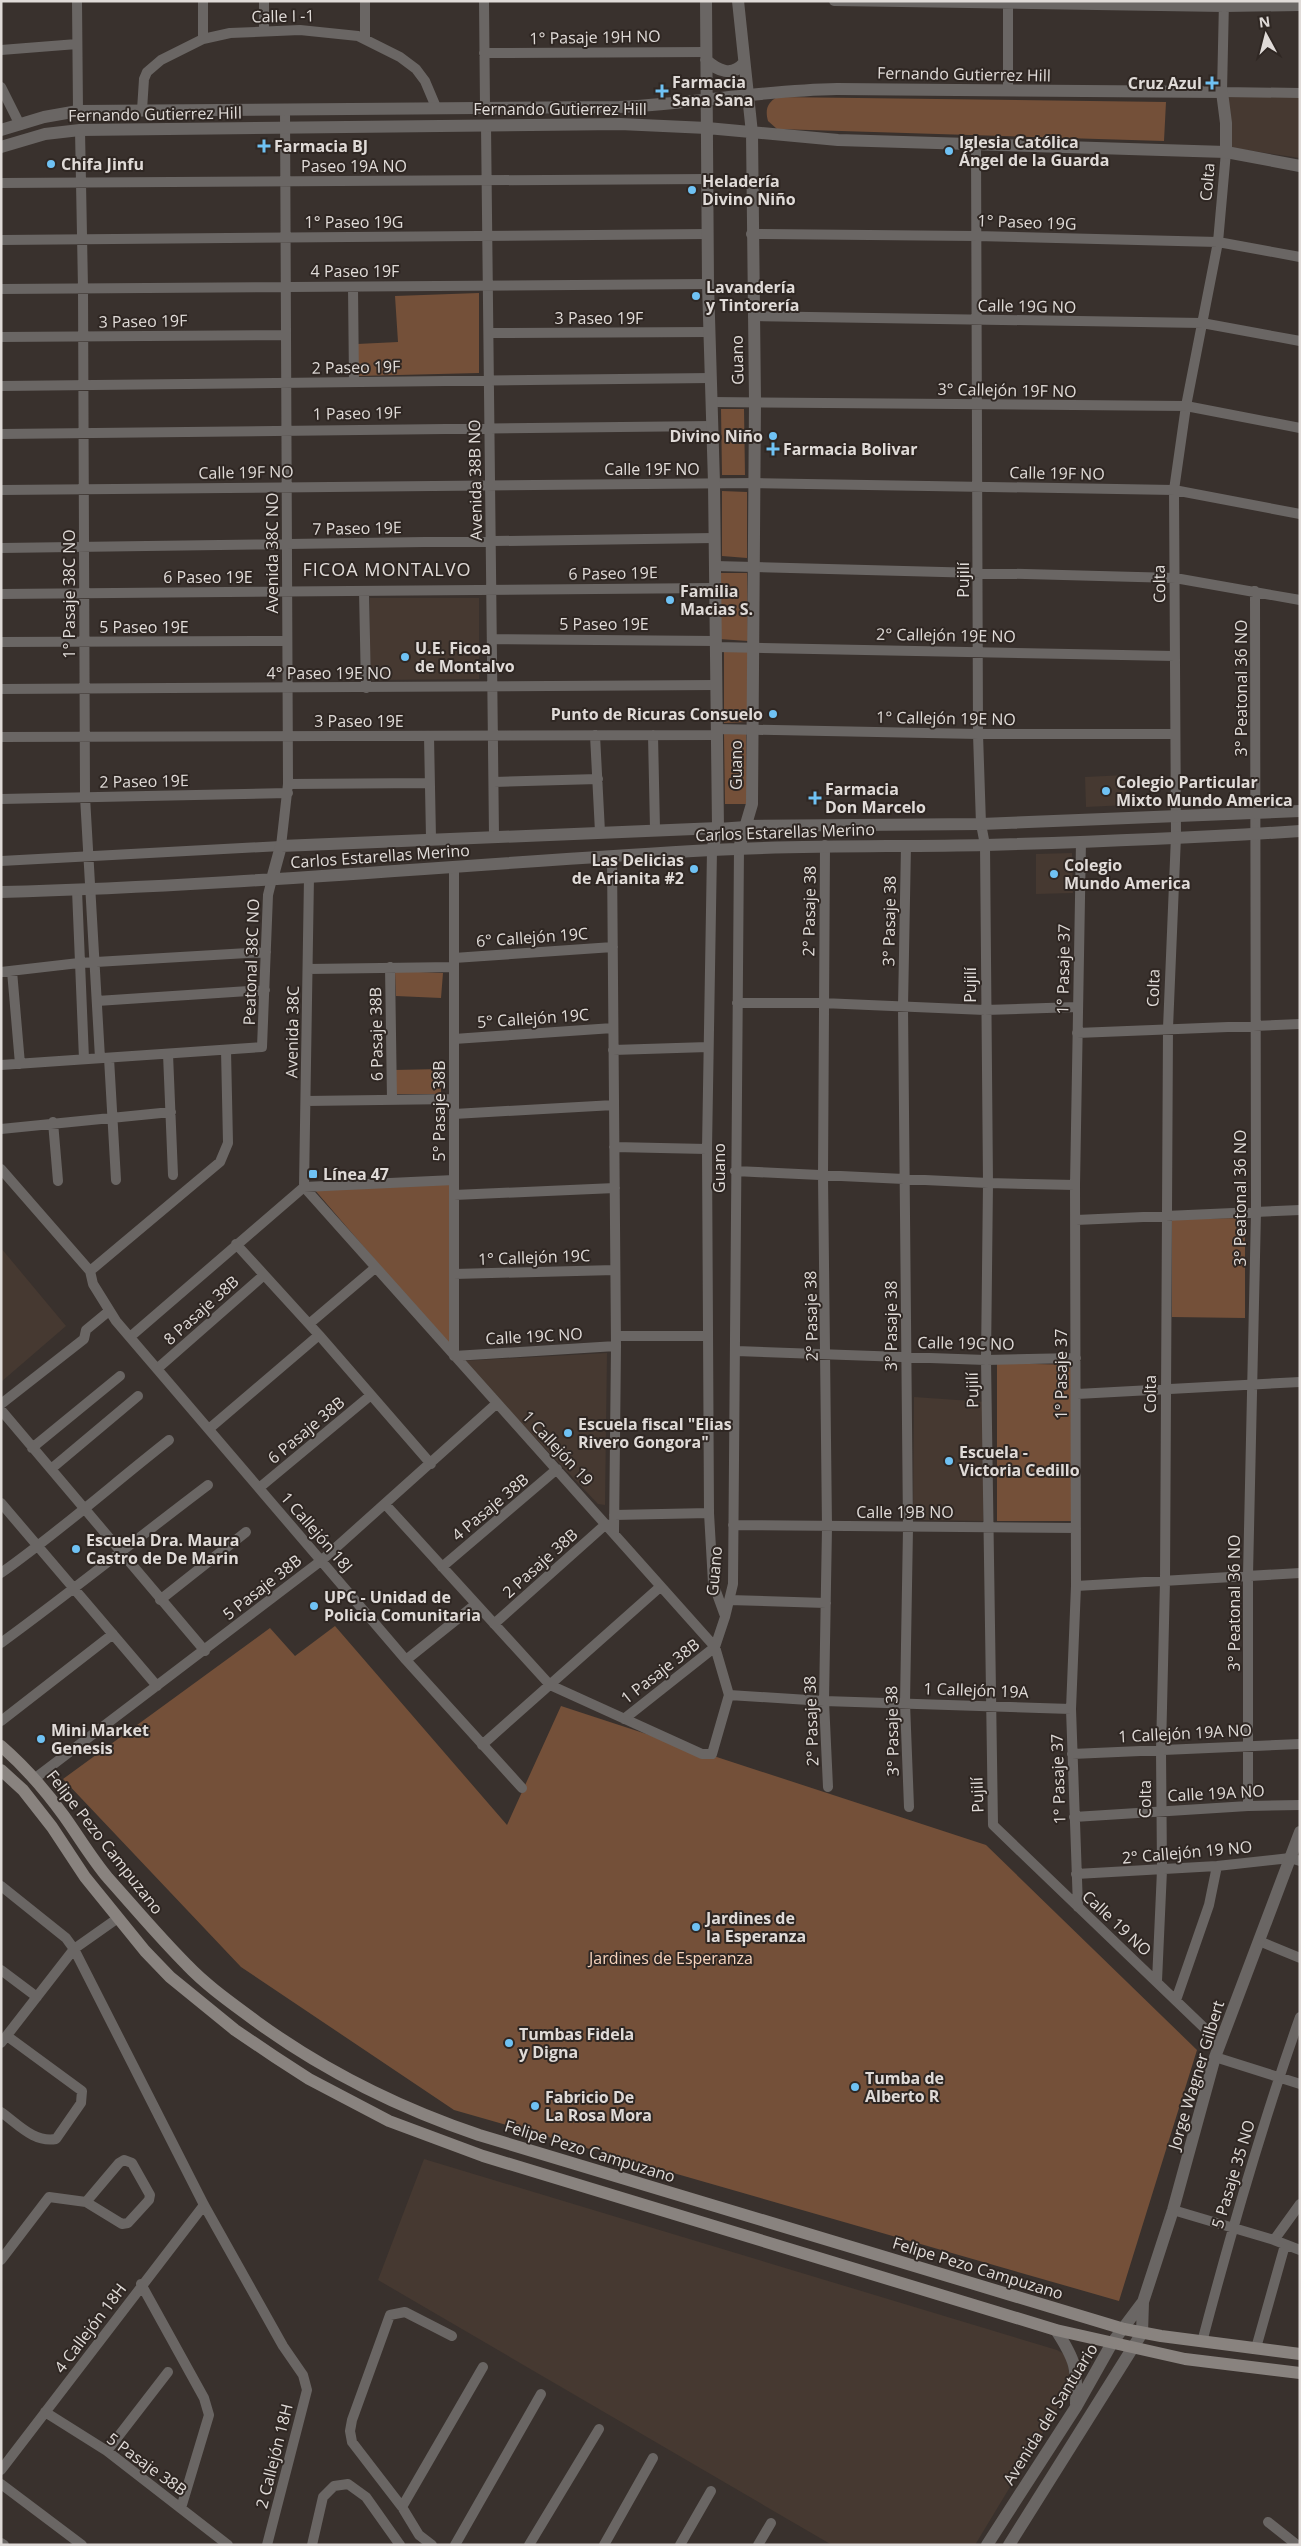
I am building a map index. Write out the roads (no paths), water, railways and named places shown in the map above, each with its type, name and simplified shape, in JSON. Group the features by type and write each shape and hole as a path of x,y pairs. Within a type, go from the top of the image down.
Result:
{"main road":[{"name":"Felipe Pezo Campuzano","path":"1,1746 34,1779 63,1814 106,1875 188,1966 222,1997 292,2047 349,2081 416,2113 479,2135 1124,2329 1202,2342 1300,2354"},
{"name":"Felipe Pezo Campuzano","path":"1,1770 23,1790 52,1826 85,1877 170,1977 235,2030 308,2079 390,2120 483,2156 1056,2330 1204,2362 1300,2373"}],"street":[{"path":"77,1 78,111"},
{"path":"203,1 203,39"},
{"path":"264,1 264,31"},
{"path":"365,1 365,39"},
{"path":"484,1 485,106"},
{"name":"Guano","path":"706,1 708,284 714,484 718,828 712,850 708,1046 707,1336 709,1513 713,1583 725,1617"},
{"name":"Guano","path":"725,1617 732,1584 736,1351 735,1171 738,848 752,804 754,401 751,234 752,132 738,1"},
{"path":"834,1 1300,6"},
{"path":"1008,2 1008,91"},
{"name":"Colta","path":"1157,1981 1162,1870 1161,1750 1165,1581 1168,1028 1176,836 1174,490 1186,406 1218,242 1226,152 1226,123 1222,92 1224,4"},
{"name":"Calle I -1","path":"142,110 143,86 147,72 161,60 203,39 230,33 318,30 365,39 400,57 416,69 425,81 436,107"},
{"path":"1,50 77,44"},
{"name":"1° Pasaje 19H NO","path":"484,53 706,56"},
{"path":"706,56 715,68 730,72 736,70 744,63"},
{"path":"1,87 20,124"},
{"name":"Fernando Gutierrez Hill","path":"1,130 44,117 78,111 485,106 619,107 706,101 784,90 1300,93"},
{"name":"Avenida 38C NO","path":"281,846 288,788 285,109"},
{"name":"Avenida 38B NO","path":"486,124 494,836"},
{"name":"Fernando Gutierrez Hill","path":"1,147 45,134 80,130 620,124 707,128 838,140 1226,152 1300,166"},
{"name":"1° Pasaje 38C NO","path":"80,130 84,337 85,797 97,1001 111,1117 116,1180"},
{"name":"Pujilí","path":"976,144 978,734 981,824 985,845 988,1183 986,1360 989,1527 989,1705 993,1825"},
{"name":"Paseo 19A NO","path":"1,184 708,179"},
{"name":"1° Paseo 19G","path":"1,240 708,234"},
{"name":"1° Paseo 19G","path":"751,234 976,236 1218,242 1300,257"},
{"name":"4 Paseo 19F","path":"1,289 708,284"},
{"path":"353,286 354,382"},
{"name":"Calle 19G NO","path":"753,316 1202,323 1300,341"},
{"name":"3 Paseo 19F","path":"488,333 710,332"},
{"name":"3 Paseo 19F","path":"1,337 286,335"},
{"name":"2 Paseo 19F","path":"1,386 711,378"},
{"name":"3° Callejón 19F NO","path":"712,402 1186,406 1300,428"},
{"name":"1 Paseo 19F","path":"1,434 286,429 712,426"},
{"name":"Calle 19F NO","path":"1,490 84,491 286,486 754,483 1174,490 1300,514"},
{"name":"7 Paseo 19E","path":"1,548 714,538"},
{"path":"714,566 978,571 1175,578 1300,600"},
{"name":"6 Paseo 19E","path":"1,594 715,588"},
{"path":"364,591 366,688"},
{"name":"3° Peatonal 36 NO","path":"1248,1806 1248,1575 1256,1212 1255,834 1257,814 1255,591"},
{"name":"5 Paseo 19E","path":"492,639 716,644"},
{"name":"5 Paseo 19E","path":"1,642 287,641"},
{"name":"2° Callejón 19E NO","path":"716,644 1175,656"},
{"name":"4° Paseo 19E NO","path":"1,689 287,689 716,685"},
{"name":"1° Callejón 19E NO","path":"716,732 752,729 978,734 1174,734"},
{"name":"3 Paseo 19E","path":"1,736 653,735 716,732"},
{"path":"595,735 600,832"},
{"path":"653,735 655,829"},
{"path":"429,736 431,838"},
{"path":"494,782 598,779"},
{"name":"2 Paseo 19E","path":"1,798 85,797 429,783"},
{"name":"Carlos Estarellas Merino","path":"1,861 431,838 655,829 746,826 981,824 1176,818 1300,811"},
{"name":"Carlos Estarellas Merino","path":"1,892 91,890 309,877 738,848 825,845 985,845 1300,831"},
{"name":"1° Pasaje 37","path":"1078,1907 1071,1709 1076,1586 1075,1185 1081,841"},
{"name":"2° Pasaje 38","path":"825,845 822,1003 827,1527 824,1701 828,1787"},
{"name":"3° Pasaje 38","path":"906,845 902,1007 906,1179 905,1356 908,1528 906,1703 909,1807"},
{"name":"Carlos Estarellas Merino","path":"272,879 281,846"},
{"path":"612,856 616,1341 614,1533"},
{"name":"5° Pasaje 38B","path":"454,867 454,1356"},
{"name":"Avenida 38C","path":"304,1187 309,877"},
{"name":"Peatonal 38C NO","path":"226,1050 262,1047 268,895 272,879"},
{"path":"77,890 84,1059"},
{"name":"6° Callejón 19C","path":"308,969 390,967 612,946"},
{"path":"20,1064 6,972 79,963 95,964 266,952"},
{"name":"6 Pasaje 38B","path":"390,967 392,1100"},
{"path":"97,1001 265,990"},
{"path":"737,1003 822,1003 985,1010 1078,1007"},
{"path":"1077,1033 1255,1024 1300,1024"},
{"name":"5° Callejón 19C","path":"454,1039 613,1028"},
{"path":"614,1050 708,1046"},
{"path":"1,1065 226,1050 228,1143 225,1154 220,1162 90,1271 1,1169"},
{"path":"168,1054 173,1175"},
{"path":"306,1101 454,1099"},
{"path":"454,1114 614,1105"},
{"path":"1,1129 53,1122 171,1112"},
{"path":"53,1122 58,1181"},
{"path":"614,1147 708,1149"},
{"path":"735,1171 988,1183 1075,1185"},
{"path":"130,1337 304,1187 454,1180"},
{"name":"1 Callejón 19","path":"304,1187 715,1647 729,1695"},
{"path":"454,1195 614,1188"},
{"path":"1076,1220 1300,1210"},
{"path":"236,1244 319,1335 431,1464"},
{"path":"309,1324 375,1268"},
{"name":"1° Callejón 19C","path":"454,1274 615,1270"},
{"name":"1 Callejón 18J","path":"90,1271 93,1284 108,1311 210,1428 406,1660 522,1788"},
{"name":"8 Pasaje 38B","path":"158,1368 264,1275"},
{"path":"1,1404 84,1339 86,1330 108,1311"},
{"path":"210,1428 319,1335"},
{"name":"Calle 19C NO","path":"454,1356 616,1341 707,1336"},
{"name":"Calle 19C NO","path":"736,1351 986,1360 1076,1358"},
{"path":"32,1448 120,1376"},
{"path":"1077,1394 1253,1383 1300,1382"},
{"path":"51,1469 138,1396"},
{"name":"6 Pasaje 38B","path":"260,1488 371,1396"},
{"name":"5 Pasaje 38B","path":"34,1779 322,1560 496,1404"},
{"path":"1,1410 204,1651"},
{"path":"1,1573 39,1546 83,1508 169,1440"},
{"name":"4 Pasaje 38B","path":"442,1567 557,1469"},
{"path":"1,1643 74,1590 208,1484"},
{"path":"1,1503 157,1686"},
{"path":"385,1504 550,1685 702,1754 712,1754 729,1695"},
{"path":"614,1515 709,1513"},
{"name":"2 Pasaje 38B","path":"494,1624 606,1524"},
{"name":"Calle 19B NO","path":"733,1525 1076,1528"},
{"path":"160,1600 246,1532"},
{"path":"1076,1586 1300,1573"},
{"path":"482,1745 660,1587"},
{"path":"729,1600 826,1603"},
{"path":"406,1660 476,1604"},
{"path":"715,1647 725,1617"},
{"path":"1,1721 114,1634"},
{"name":"1 Pasaje 38B","path":"624,1719 715,1647"},
{"name":"1 Callejón 19A","path":"729,1695 824,1701 1071,1709"},
{"name":"1 Callejón 19A NO","path":"1072,1754 1249,1744 1300,1744"},
{"name":"Calle 19A NO","path":"1074,1817 1161,1810 1300,1805"},
{"name":"Calle 19 NO","path":"993,1825 1220,2043"},
{"name":"Jorge Wagner Gilbert","path":"1142,2333 1143,2302 1172,2210 1215,2057 1259,1941 1295,1859 1300,1832"},
{"name":"2° Callejón 19 NO","path":"1076,1874 1162,1870 1295,1859"},
{"path":"1176,2000 1210,1905 1217,1866"},
{"path":"1,1886 66,1938 74,1949 204,2205"},
{"path":"1,2112 37,2138 46,2141 56,2140 81,2103 82,2092 4,2040 74,1949 118,1918"},
{"path":"1259,1941 1300,1958"},
{"path":"1,1970 37,1997"},
{"name":"5 Pasaje 35 NO","path":"1202,2342 1232,2227 1278,2077 1299,2019"},
{"path":"1215,2057 1300,2084"},
{"path":"1,2260 49,2197 86,2202 122,2224 128,2223 149,2200 150,2195 132,2163 124,2160 119,2163 86,2202"},
{"name":"4 Callejón 18H","path":"1,2470 204,2205"},
{"name":"2 Callejón 18H","path":"204,2205 283,2346 303,2374 307,2390 267,2545"},
{"path":"1274,2240 1299,2206"},
{"path":"1172,2210 1274,2240 1285,2246 1300,2250"},
{"path":"1256,2348 1285,2246"},
{"path":"142,2284 204,2398 209,2415 181,2508"},
{"name":"Avenida del Santuario","path":"987,2545 1076,2407 1112,2343 1143,2302"},
{"path":"432,2545 419,2535 402,2508 352,2442 350,2431 352,2420 390,2315 405,2312 452,2336"},
{"path":"1056,2330 1072,2355 1076,2366 1076,2407"},
{"path":"1009,2545 1142,2333"},
{"path":"402,2508 483,2366"},
{"path":"107,2452 168,2372"},
{"path":"455,2545 541,2394"},
{"name":"5 Pasaje 38B","path":"45,2412 107,2452 228,2545"},
{"path":"528,2545 599,2429"},
{"path":"604,2545 653,2458"},
{"path":"1,2484 82,2545"},
{"path":"312,2545 323,2497 334,2486 348,2484 366,2497 400,2545"},
{"path":"680,2545 711,2491"},
{"path":"1268,2522 1297,2545"},
{"path":"758,2545 771,2523"}],"place":[{"name":"Cruz Azul","path":"1212,83"},
{"name":"Farmacia Sana Sana","path":"662,91"},
{"name":"Farmacia BJ","path":"264,146"},
{"name":"Iglesia Católica Ángel de la Guarda","path":"949,151"},
{"name":"Chifa Jinfu","path":"51,164"},
{"name":"Heladería Divino Niño","path":"692,190"},
{"name":"Lavandería y Tintorería","path":"696,296"},
{"name":"Divino Niño","path":"773,436"},
{"name":"Farmacia Bolivar","path":"773,449"},
{"name":"Familia Macias S.","path":"670,600"},
{"name":"U.E. Ficoa de Montalvo","path":"405,657"},
{"name":"Punto de Ricuras Consuelo","path":"773,714"},
{"name":"Colegio Particular Mixto Mundo America","path":"1106,791"},
{"name":"Farmacia Don Marcelo","path":"815,798"},
{"name":"Las Delicias de Arianita #2","path":"694,869"},
{"name":"Colegio Mundo America","path":"1054,874"},
{"name":"Línea 47","path":"313,1174"},
{"name":"Escuela fiscal \"Elias Rivero Gongora\"","path":"568,1433"},
{"name":"Escuela - Victoria Cedillo","path":"949,1461"},
{"name":"Escuela Dra. Maura Castro de De Marin","path":"76,1549"},
{"name":"UPC - Unidad de Policia Comunitaria","path":"314,1606"},
{"name":"Mini Market Genesis","path":"41,1739"},
{"name":"Jardines de la Esperanza","path":"696,1927"},
{"name":"Tumbas Fidela y Digna","path":"509,2043"},
{"name":"Tumba de Alberto R","path":"855,2087"},
{"name":"Fabricio De La Rosa Mora","path":"535,2106"}],"district":[{"name":"FICOA MONTALVO","path":"387,569"}],"park label":[{"name":"Jardines de Esperanza","path":"671,1958"}]}
